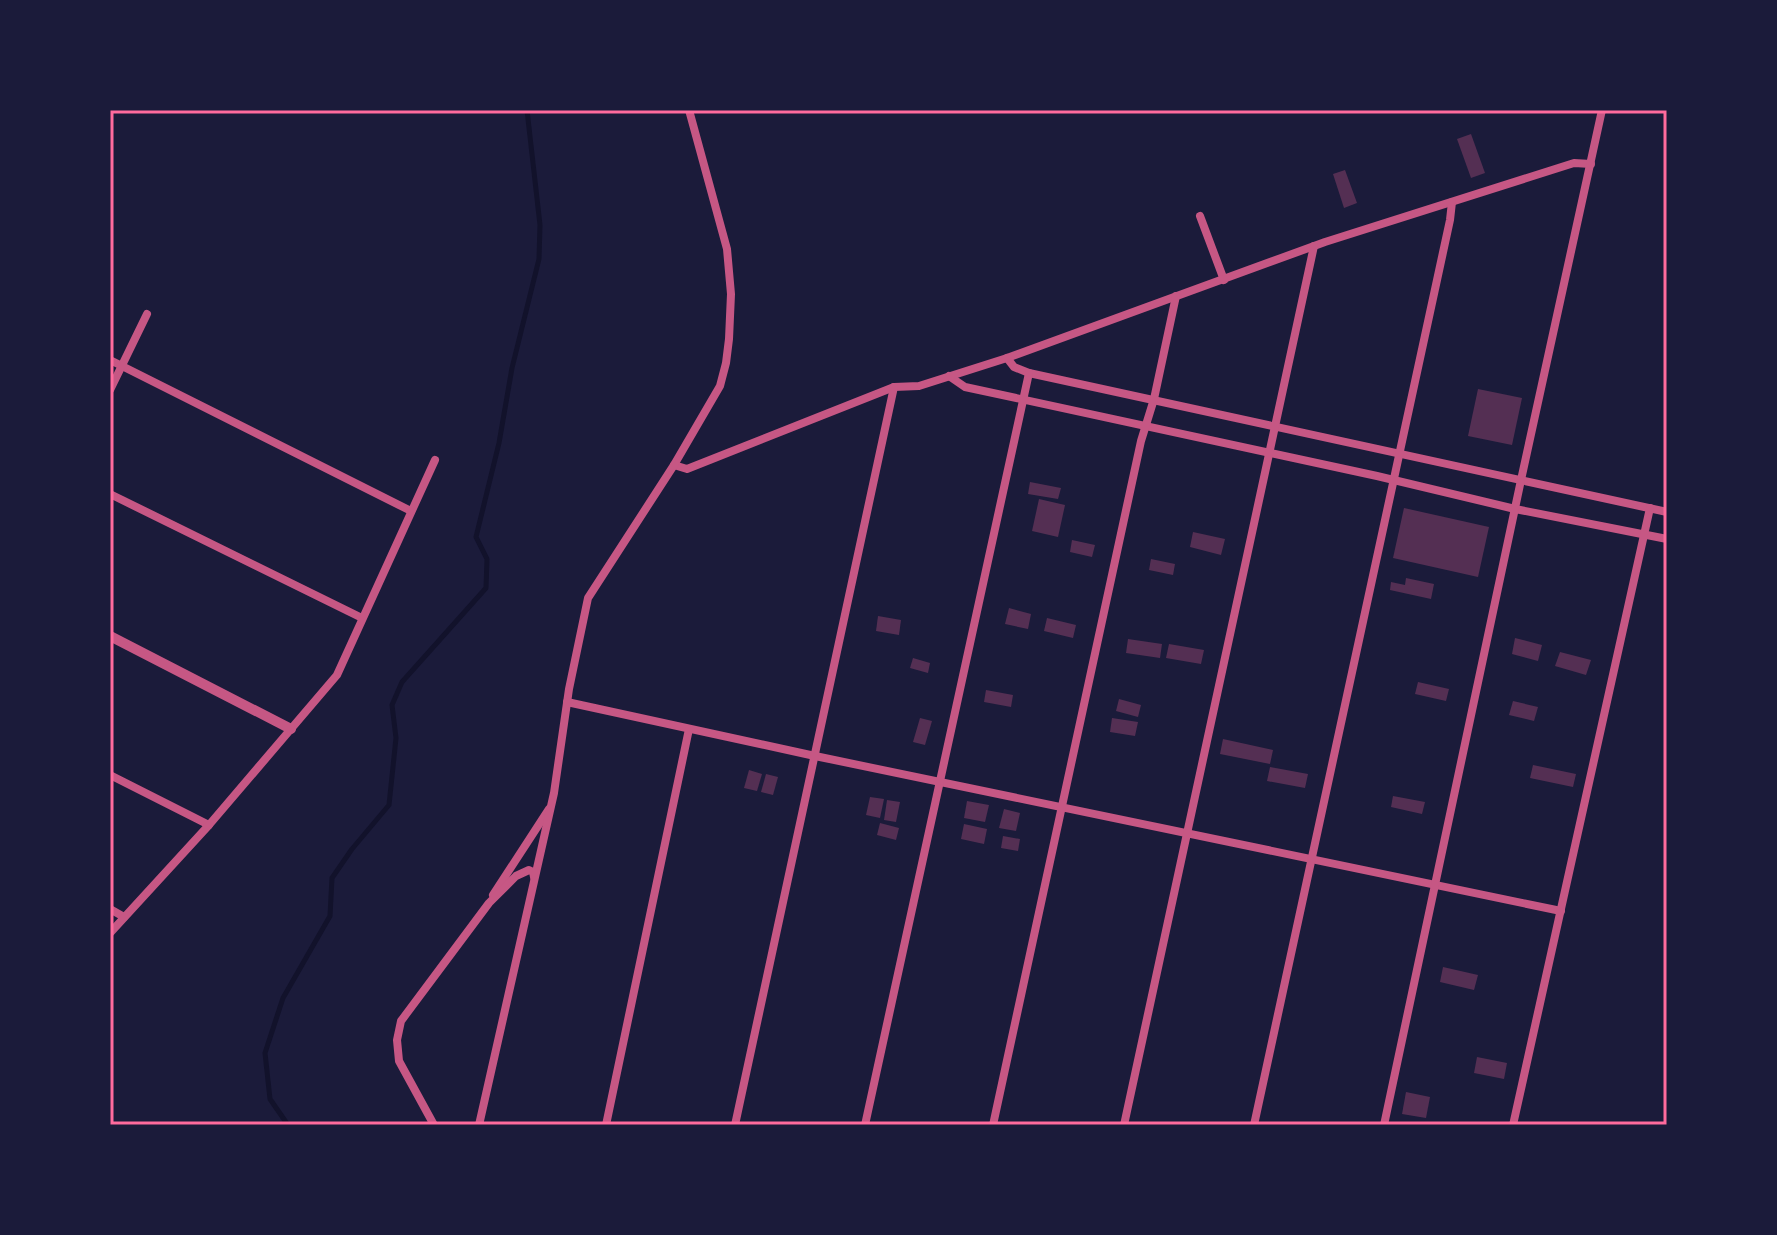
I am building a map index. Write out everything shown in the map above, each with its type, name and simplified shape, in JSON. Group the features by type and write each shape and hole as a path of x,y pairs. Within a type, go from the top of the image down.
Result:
{"street":[{"path":"479,1125 551,806 567,702 588,598 674,465 720,386 726,363 731,316 727,249 689,110"},
{"path":"1384,1125 1602,110"},
{"path":"674,465 687,469 894,387 919,386 1007,358 1314,246 1574,163 1591,164"},
{"path":"1254,1125 1452,202"},
{"path":"1200,216 1224,280"},
{"path":"1124,1125 1314,246"},
{"path":"993,1125 1176,296"},
{"path":"110,390 147,314"},
{"path":"1007,358 1014,367 1029,373 1667,512"},
{"path":"110,360 411,511"},
{"path":"865,1125 1029,373"},
{"path":"949,376 965,387 1515,509 1667,539"},
{"path":"735,1125 894,387"},
{"path":"110,933 209,825 337,675 435,460"},
{"path":"110,494 362,618"},
{"path":"1513,1125 1650,508"},
{"path":"110,636 291,729"},
{"path":"567,702 1561,911"},
{"path":"606,1125 689,729"},
{"path":"110,775 209,825"},
{"path":"434,1125 399,1061 397,1040 401,1021 489,903 551,806"},
{"path":"489,903 521,873 533,872 534,880"},
{"path":"110,909 124,917"}],"building":[{"path":"1471,134 1485,173 1471,178 1457,139"},
{"path":"1345,170 1357,203 1344,208 1333,174"},
{"path":"1478,389 1522,398 1512,445 1468,436"},
{"path":"1030,482 1061,488 1058,499 1028,494"},
{"path":"1039,499 1065,505 1058,537 1032,531"},
{"path":"1404,508 1489,527 1478,577 1393,558"},
{"path":"1193,532 1225,539 1221,555 1190,547"},
{"path":"1072,540 1095,545 1092,557 1070,552"},
{"path":"1151,559 1175,564 1173,575 1149,570"},
{"path":"1406,578 1434,584 1431,599 1390,590 1391,582 1405,585"},
{"path":"1009,608 1031,614 1028,629 1005,624"},
{"path":"878,616 901,620 899,635 876,631"},
{"path":"1047,618 1076,625 1073,638 1044,631"},
{"path":"1515,638 1542,645 1538,661 1512,654"},
{"path":"1128,639 1162,644 1160,658 1126,653"},
{"path":"1169,644 1204,650 1201,664 1166,658"},
{"path":"1560,652 1591,660 1586,675 1555,666"},
{"path":"913,658 930,663 928,673 910,668"},
{"path":"1418,682 1449,689 1446,701 1415,694"},
{"path":"986,690 1013,695 1011,707 984,702"},
{"path":"1119,699 1141,705 1138,717 1116,711"},
{"path":"1513,701 1538,707 1534,721 1509,715"},
{"path":"920,718 932,721 925,745 913,742"},
{"path":"1112,718 1138,722 1135,736 1110,732"},
{"path":"1223,739 1273,750 1270,764 1220,754"},
{"path":"1533,765 1576,774 1573,787 1530,778"},
{"path":"1270,767 1308,774 1305,788 1267,781"},
{"path":"749,770 762,774 757,791 744,788"},
{"path":"766,774 778,777 773,795 761,792"},
{"path":"1393,796 1425,802 1422,814 1391,807"},
{"path":"870,797 884,799 880,818 866,815"},
{"path":"887,800 900,802 896,822 884,820"},
{"path":"967,801 989,805 985,822 964,818"},
{"path":"1004,809 1020,813 1016,831 999,828"},
{"path":"880,823 899,828 896,840 877,835"},
{"path":"964,824 987,829 984,844 961,839"},
{"path":"1003,836 1020,839 1018,851 1001,848"},
{"path":"1443,967 1478,975 1474,990 1440,982"},
{"path":"1477,1057 1507,1063 1504,1079 1474,1073"},
{"path":"1406,1092 1430,1097 1426,1118 1402,1114"}],"waterway":[{"path":"288,1125 270,1099 265,1053 283,998 330,916 332,878 389,805 396,738 392,705 402,682 486,588 487,559 476,537 539,259 540,225 527,110"}]}
